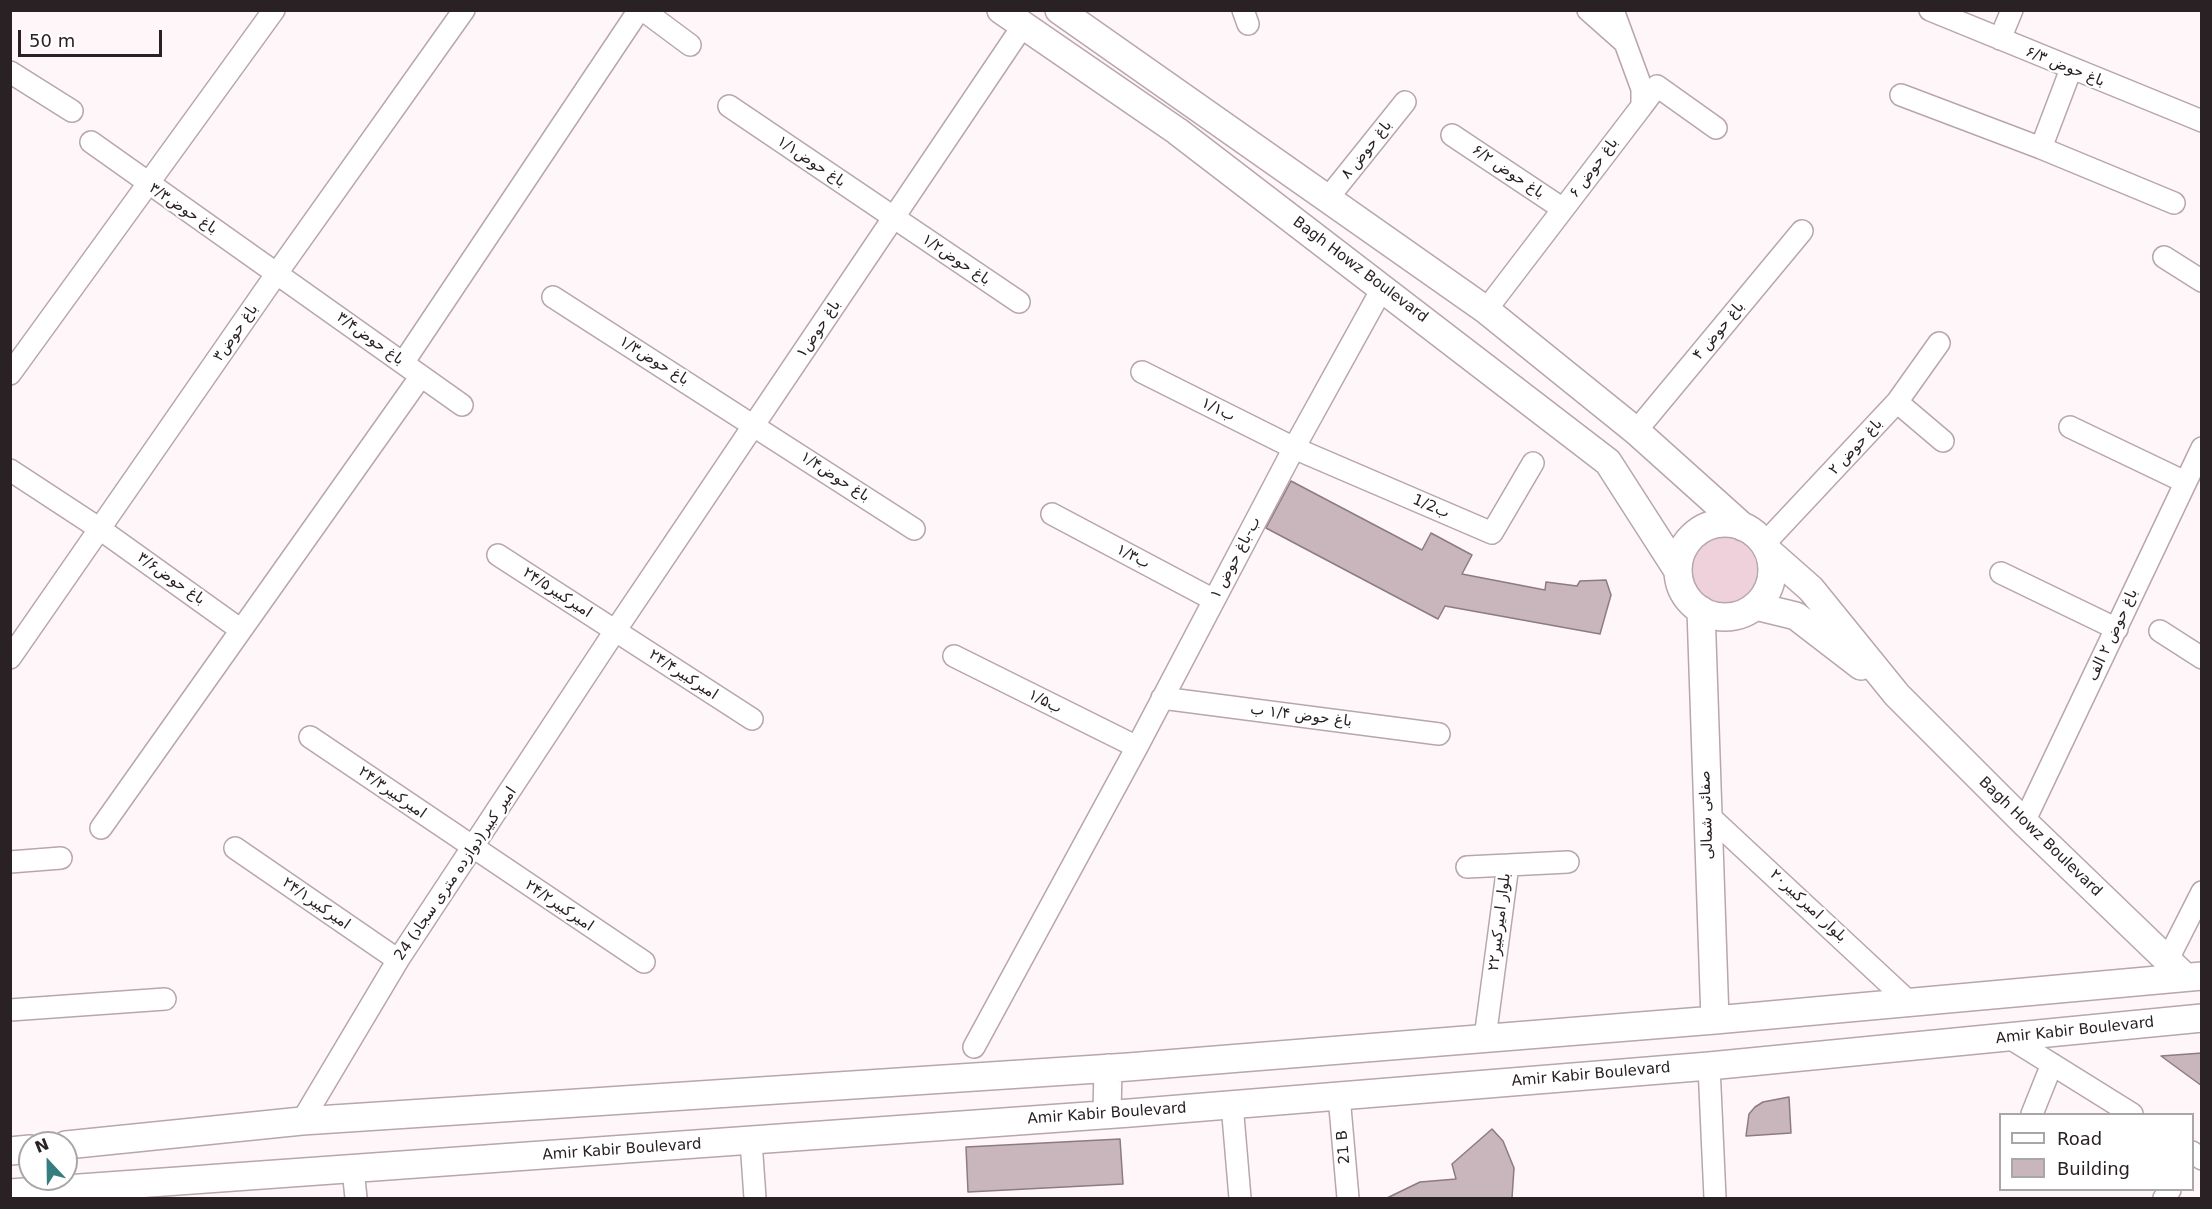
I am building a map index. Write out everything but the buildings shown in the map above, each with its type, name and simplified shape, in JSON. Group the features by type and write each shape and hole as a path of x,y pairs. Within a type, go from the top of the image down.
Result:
{"main road":[{"path":"1059,10 1486,310 1636,431 1743,527 1766,548 1772,576 1769,587 1755,606 1742,614 1728,617 1701,610 1685,593 1678,571 1681,556 1688,542 1699,531 1713,525 1728,524 1743,527"},
{"name":"Bagh Howz Boulevard","path":"1012,19 1163,122 1383,287 1608,462 1678,571"},
{"path":"1163,122 1181,94"},
{"name":"Bagh Howz Boulevard","path":"1766,548 1811,589 1897,695 2024,822 2185,972"},
{"name":"Bagh Howz Boulevard","path":"1755,606 1796,616 1897,695"},
{"name":"صفائی شمالی","path":"1701,610 1716,1020"},
{"path":"78,1144 302,1121 1108,1068 1716,1020 2185,972"},
{"name":"Amir Kabir Boulevard","path":"10,1194 145,1191 353,1170 1339,1096 1709,1066 2202,1018"},
{"path":"1107,1114 1108,1068"}],"street":[{"path":"10,374 274,10"},
{"name":"باغ حوض۳","path":"10,658 277,273 464,10"},
{"path":"403,363 639,10"},
{"path":"643,10 690,45"},
{"path":"1588,10 1625,43"},
{"path":"1613,10 1642,89 1642,106"},
{"name":"۶/۳ باغ حوض","path":"1930,10 2202,122"},
{"path":"2000,39 2012,10"},
{"name":"باغ حوض۱","path":"615,631 894,218 1012,19"},
{"path":"2041,148 2071,69"},
{"path":"10,72 72,111"},
{"name":"۶ باغ حوض","path":"1486,310 1657,86 1716,129"},
{"path":"1901,96 2041,148 2174,203"},
{"name":"۸ باغ حوض","path":"1328,198 1405,102"},
{"name":"باغ حوض۱/۱","path":"729,106 894,218"},
{"name":"۶/۲ باغ حوض","path":"1452,135 1563,209"},
{"name":"باغ حوض۳/۳","path":"91,142 147,184 277,273"},
{"name":"باغ حوض۱/۲","path":"894,218 1019,302"},
{"name":"۴ باغ حوض","path":"1636,431 1803,231"},
{"path":"2164,257 2202,281"},
{"name":"باغ حوض۳/۴","path":"277,273 462,405"},
{"name":"۱ ب-باغ حوض","path":"974,1047 1137,747 1294,448 1383,287"},
{"name":"باغ حوض۱/۳","path":"553,297 755,425"},
{"name":"۲ باغ حوض","path":"1766,548 1897,402 1939,343"},
{"name":"ب۱/۱","path":"1142,372 1294,448"},
{"path":"101,828 421,376"},
{"path":"1897,402 1943,441"},
{"name":"باغ حوض۱/۴","path":"755,425 914,529"},
{"path":"2070,427 2185,482"},
{"name":"1/2ب","path":"1294,448 1492,534 1533,462"},
{"name":"باغ حوض ۲ الف","path":"2024,822 2202,448"},
{"name":"باغ حوض۳/۶","path":"10,470 100,529 241,630"},
{"name":"ب۱/۳","path":"1052,514 1214,600"},
{"name":"امیرکبیر۲۴/۵","path":"498,555 615,631"},
{"path":"2001,573 2116,629"},
{"name":"امیرکبیر۲۴/۴","path":"615,631 752,719"},
{"name":"24 امیر کبیر(دوازده متری سجاد)","path":"302,1121 398,960 474,849 615,631"},
{"path":"2160,631 2202,658"},
{"name":"ب۱/۵","path":"954,656 1137,747"},
{"name":"باغ حوض ۱/۴ ب","path":"1162,698 1439,734"},
{"name":"امیرکبیر۲۴/۳","path":"310,737 474,849"},
{"name":"بلوار امیرکبیر۲۰","path":"1707,814 1908,1001"},
{"name":"امیرکبیر۲۴/۱","path":"235,848 398,960"},
{"name":"امیرکبیر۲۴/۲","path":"474,849 644,962"},
{"path":"10,862 61,858"},
{"name":"بلوار امیرکبیر۲۲","path":"1485,1038 1508,865 1568,862"},
{"path":"1467,867 1508,865"},
{"path":"2185,972 2202,892"},
{"path":"10,1010 165,999"},
{"path":"2010,1038 2130,1113"},
{"path":"2032,1113 2052,1064"},
{"path":"1709,1066 1715,1198"},
{"name":"21 B","path":"1339,1096 1348,1198"},
{"path":"1232,1104 1240,1198"},
{"path":"752,1141 755,1198"},
{"path":"353,1170 356,1198"}],"shaded area":[{"path":"1724,537 1737,540 1747,547 1754,557 1757,570 1754,583 1747,593 1737,600 1724,603 1711,600 1701,593 1694,583 1691,570 1694,557 1701,547 1711,540"}]}
